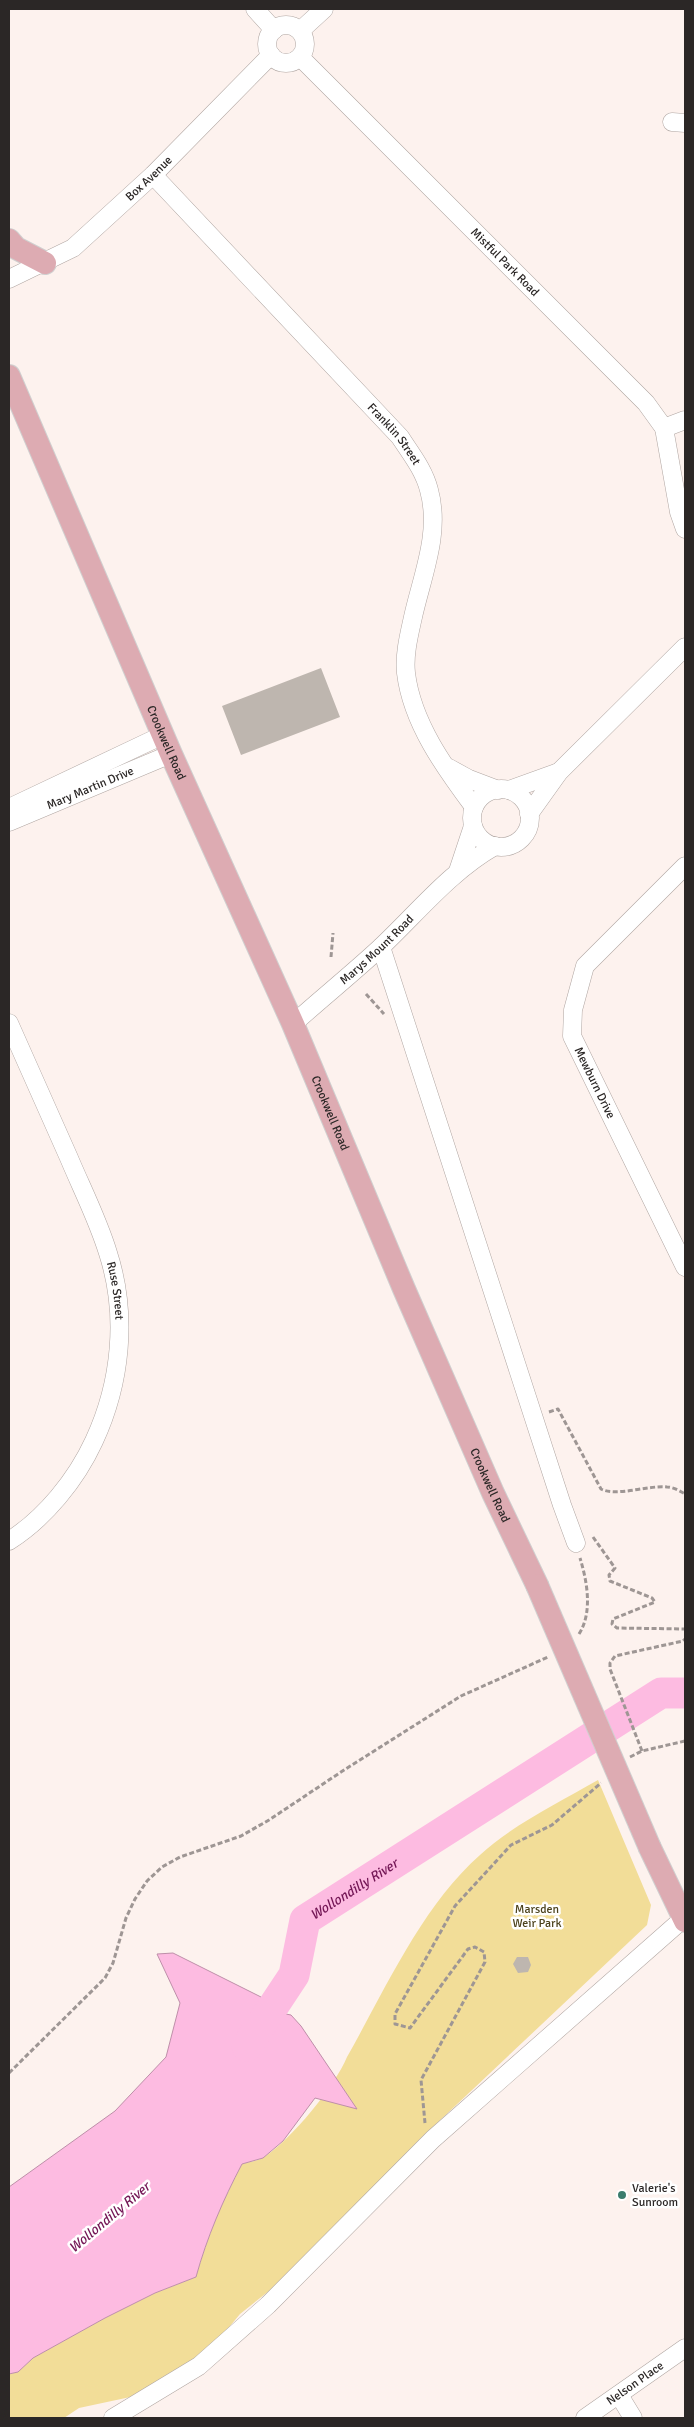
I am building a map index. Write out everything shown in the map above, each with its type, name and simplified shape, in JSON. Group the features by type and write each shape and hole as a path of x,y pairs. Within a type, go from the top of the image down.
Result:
{"main road":[{"path":"9,240 16,248 45,263"},
{"name":"Crookwell Road","path":"9,376 167,744 293,1024 404,1289 493,1493 537,1585 650,1848 685,1919"}],"street":[{"path":"255,9 274,30"},
{"path":"300,31 324,9"},
{"path":"284,25 296,27 300,31 305,44 300,56 288,63 282,62 270,55 267,42 274,30 284,25"},
{"name":"Box Avenue","path":"9,279 45,263 72,248 152,175 270,55"},
{"name":"Mistful Park Road","path":"300,56 646,403 664,428 679,512 685,529"},
{"name":"Franklin Street","path":"152,175 400,437 419,466 429,490 433,517 431,546 407,641 406,672 413,704 444,765 474,807"},
{"path":"664,428 685,420"},
{"name":"Mistful Park Road","path":"675,486 685,503"},
{"path":"559,772 484,795 474,807 473,826 481,839 495,846 504,847 521,839 526,832 529,814 559,772 685,647"},
{"name":"Mary Martin Drive","path":"9,808 167,744"},
{"name":"Mary Martin Drive","path":"9,822 167,744"},
{"path":"444,765 469,779 503,790 522,799 529,814"},
{"name":"Marys Mount Road","path":"458,872 473,826"},
{"name":"Marys Mount Road","path":"293,1024 381,947 458,872 474,858 495,846"},
{"name":"Mewburn Drive","path":"685,866 585,966 573,1010 572,1036 685,1267"},
{"path":"381,947 562,1505 583,1538"},
{"name":"Ruse Street","path":"9,1023 90,1207 108,1254 117,1290 120,1330 116,1374 105,1418 83,1464 53,1502 20,1534 9,1541"},
{"path":"113,2418 199,2366 268,2305 433,2139 685,1919"},
{"name":"Nelson Place","path":"586,2418 685,2348"},
{"path":"619,2395 633,2418"}],"path":[{"path":"331,957 333,933"},
{"path":"552,1411 554,1420"},
{"path":"583,1538 615,1568 609,1575 610,1581 652,1598 655,1602 613,1619 612,1624 617,1628 685,1629"},
{"path":"576,1638 582,1628 588,1604 583,1567 583,1538"},
{"path":"642,1751 636,1741 610,1669 610,1663 616,1656 685,1639"},
{"path":"9,2072 105,1978 113,1963 126,1918 135,1899 147,1881 162,1867 180,1858 241,1836 269,1820 461,1696 552,1656"},
{"path":"624,1762 642,1751 685,1741"},
{"path":"433,2139 425,2122 421,2080 485,1962 484,1952 475,1947 468,1949 410,2028 404,2028 395,2024 395,2014 455,1906 511,1845 552,1825 603,1781"}],"green space":[{"name":"Marsden Weir Park","path":"598,1780 651,1905 647,1925 418,2141 373,2190 321,2239 279,2283 240,2314 201,2361 135,2396 79,2408 64,2418 9,2418 9,2374 18,2372 33,2358 105,2318 155,2293 196,2277 216,2219 242,2164 262,2158 275,2149 299,2126 323,2097 341,2069 390,1977 422,1924 440,1899 480,1855 507,1833"}],"water":[{"path":"173,1953 261,1997 270,2011 291,2015 301,2026 357,2109 315,2098 283,2141 263,2158 242,2164 216,2219 196,2277 155,2293 105,2318 33,2358 18,2372 9,2374 9,2187 115,2111 166,2057 180,2003 157,1954"}],"building":[{"path":"321,668 340,717 241,755 222,706"},
{"path":"517,1957 528,1957 531,1965 528,1972 518,1973 513,1964"}],"waterway":[{"name":"Wollondilly River","path":"247,2046 294,1975 305,1920 661,1693 685,1693"}],"place":[{"name":"Valerie's Sunroom","path":"622,2195"}]}
